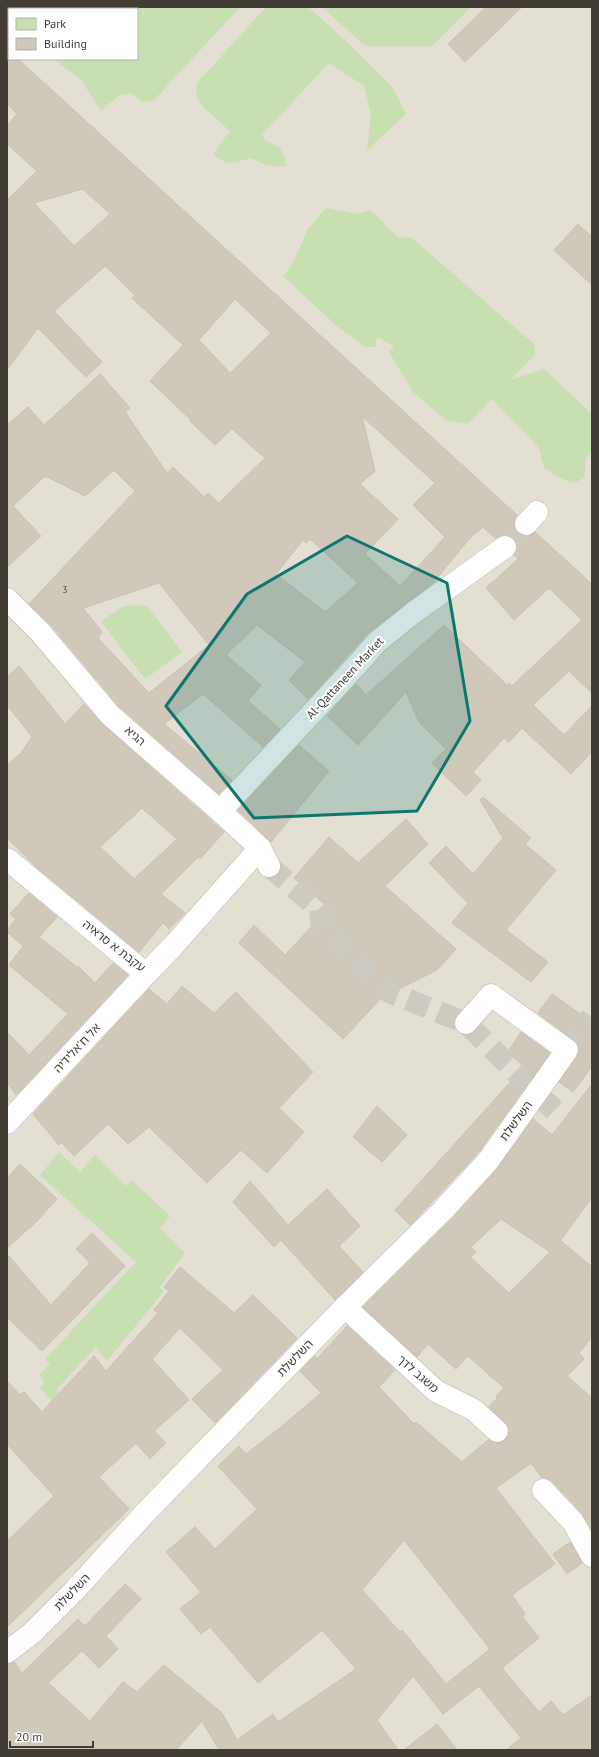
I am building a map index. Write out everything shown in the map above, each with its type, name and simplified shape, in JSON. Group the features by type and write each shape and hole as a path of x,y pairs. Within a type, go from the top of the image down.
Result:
{"street":[{"name":"Al-Qattaneen Market","path":"220,811 377,642 413,613 505,547"},
{"name":"הגיא","path":"7,599 40,632 110,715 220,811 265,857"},
{"name":"עקבת א סראיה","path":"7,859 146,974 265,857"},
{"name":"אל ח'אלידיה","path":"7,1123 146,974"},
{"name":"השלשלת","path":"7,1652 31,1634 75,1590 145,1513 345,1307 443,1210 488,1161 567,1050 491,994 466,1023"},
{"name":"משגב לדך","path":"345,1307 436,1392 474,1410 497,1431"},
{"path":"543,1490 572,1522 592,1556"}],"highlighted area":[{"path":"347,536 447,583 470,721 417,811 254,818 166,706 247,594"}],"shaded area":[{"path":"7,7 592,7 592,1750 7,1750"}],"green space":[{"path":"7,7 240,7 154,100 143,102 131,93 119,95 101,111 81,80 54,60 138,60 138,8 8,8 7,23"},
{"path":"266,7 308,7 347,42 393,88 406,114 367,150 371,115 364,86 329,63 262,135 267,141 274,144 281,150 286,166 267,166 251,158 231,163 218,158 213,154 230,131 204,108 197,97 196,84"},
{"path":"322,7 471,7 432,46 365,46"},
{"path":"326,208 357,214 369,210 378,217 397,237 412,238 534,344 535,355 510,380 544,369 592,414 592,452 586,458 584,478 574,483 562,479 544,468 539,448 492,399 467,424 446,420 413,392 389,352 394,346 377,337 375,347 365,347 338,327 283,276 292,265 308,229"},
{"path":"146,605 182,652 145,679 101,621 124,606"},
{"path":"59,1152 80,1172 95,1155 126,1186 132,1180 170,1216 160,1229 185,1253 159,1288 164,1291 107,1361 96,1347 57,1389 61,1395 53,1403 39,1387 45,1383 39,1375 50,1364 45,1359 136,1262 40,1175"}],"building":[{"path":"486,7 522,7 465,62 448,44"},
{"path":"7,49 8,60 19,60 517,515 514,521 514,527 518,533 524,536 529,536 535,532 592,584 592,693 569,671 533,705 564,735 592,706 592,752 571,774 522,728 509,742 504,738 473,772 481,780 466,796 432,763 446,749 419,722 406,692 358,745 327,716 356,684 366,695 444,625 507,685 509,683 512,686 582,620 549,588 514,620 486,588 518,559 514,555 517,545 515,539 510,536 503,535 495,538 483,527 469,539 433,583 369,632 308,699 289,680 305,662 257,625 226,655 261,685 248,701 280,729 263,747 203,694 164,724 232,780 219,794 119,706 50,624 29,604 135,491 114,470 85,496 45,476 13,506 41,536 7,567 7,425 28,407 44,425 100,374 130,408 125,412 167,473 173,467 204,497 208,493 219,503 265,458 232,429 215,445 150,381 183,345 132,298 135,295 105,266 54,311 102,362 86,377 38,328 7,370 7,200 37,171 7,144 7,126 17,114 7,104","holes":["83,189 110,214 74,246 34,203","235,299 271,333 230,373 199,340","362,416 435,483 413,505 445,537 400,586 365,554 398,519 360,484 375,471","310,539 358,583 325,612 276,574 303,540 306,543","159,583 209,645 149,693 98,638 102,632 83,608"]},
{"path":"578,224 592,237 592,285 554,250"},
{"path":"19,666 65,724 84,704 102,724 224,832 200,859 198,857 161,894 185,913 169,929 163,923 139,952 36,867 7,838 7,765 21,753 32,737 7,705 7,677","holes":["142,808 177,839 134,879 100,847"]},
{"path":"299,745 329,771 271,842 238,810"},
{"path":"483,797 531,838 525,844 556,870 506,930 548,962 531,982 452,923 468,903 429,863 446,846 473,874 503,838 480,800"},
{"path":"406,819 428,844 385,886 456,949 437,970 401,988 395,983 343,1039 239,943 254,925 285,955 329,908 294,878 329,837 358,863"},
{"path":"29,893 57,917 39,937 77,967 78,966 95,983 113,963 128,975 16,1095 7,1083 7,1032 29,1055 68,1014 9,965 23,946 7,932 16,919 10,914"},
{"path":"182,986 214,1013 236,992 313,1072 279,1108 304,1132 267,1173 241,1150 207,1183 149,1127 128,1144 108,1124 74,1156 61,1142 59,1145 33,1114 149,989 167,1004"},
{"path":"552,994 592,1022 592,1066 573,1092 559,1082 577,1057 579,1045 538,1013"},
{"path":"521,1032 550,1053 478,1153 410,1225 395,1210 524,1067 508,1052"},
{"path":"592,1084 592,1197 558,1244 561,1241 592,1267 592,1337 579,1353 584,1359 567,1376 592,1398 592,1530 582,1513 552,1481 547,1478 542,1478 531,1463 496,1488 555,1564 512,1595 525,1614 522,1616 539,1638 502,1668 539,1712 551,1701 563,1715 592,1695 592,1750 506,1750 521,1738 479,1686 443,1714 413,1676 377,1720 398,1750 219,1750 202,1721 176,1750 7,1750 7,1664 14,1662 22,1673 78,1619 85,1626 125,1584 141,1599 106,1636 118,1649 99,1668 82,1651 48,1683 90,1721 123,1682 137,1692 164,1665 222,1713 237,1740 273,1714 278,1722 356,1669 322,1630 258,1683 210,1627 201,1634 180,1609 201,1592 166,1552 195,1527 215,1549 257,1509 218,1466 239,1446 246,1454 321,1393 300,1371 315,1356 317,1359 347,1326 395,1370 379,1387 414,1424 416,1422 462,1462 488,1440 494,1443 500,1443 506,1439 509,1433 509,1427 489,1407 498,1397 496,1396 504,1388 468,1356 456,1369 428,1344 417,1357 363,1307 452,1219 497,1169 533,1119 552,1135","holes":["501,1219 550,1252 509,1293 470,1257 476,1252 471,1247","404,1540 490,1649 446,1684 402,1630 400,1632 362,1590"]},
{"path":"377,1106 407,1135 382,1162 353,1137"},
{"path":"20,1164 57,1199 36,1222 7,1248 7,1178"},
{"path":"250,1181 288,1225 327,1189 360,1226 339,1246 363,1272 335,1300 281,1240 274,1247 233,1202"},
{"path":"92,1233 125,1266 42,1351 7,1317 7,1254 51,1305 90,1263 76,1249"},
{"path":"180,1267 234,1313 253,1295 297,1338 215,1423 192,1399 223,1370 180,1328 152,1359 189,1400 154,1431 166,1443 150,1459 136,1443 99,1477 129,1509 7,1627 7,1541 54,1496 7,1444 7,1381 20,1395 24,1392 42,1412 94,1356 106,1371 158,1313 154,1310 169,1291 164,1287"},
{"path":"570,1542 582,1563 567,1574 553,1554"},
{"path":"437,1724 457,1750 404,1750"}],"tunnel":[{"path":"505,547 526,524"},
{"path":"269,866 320,910 322,927 389,992 466,1023 557,1113"},
{"path":"567,1050 592,1017"}]}
